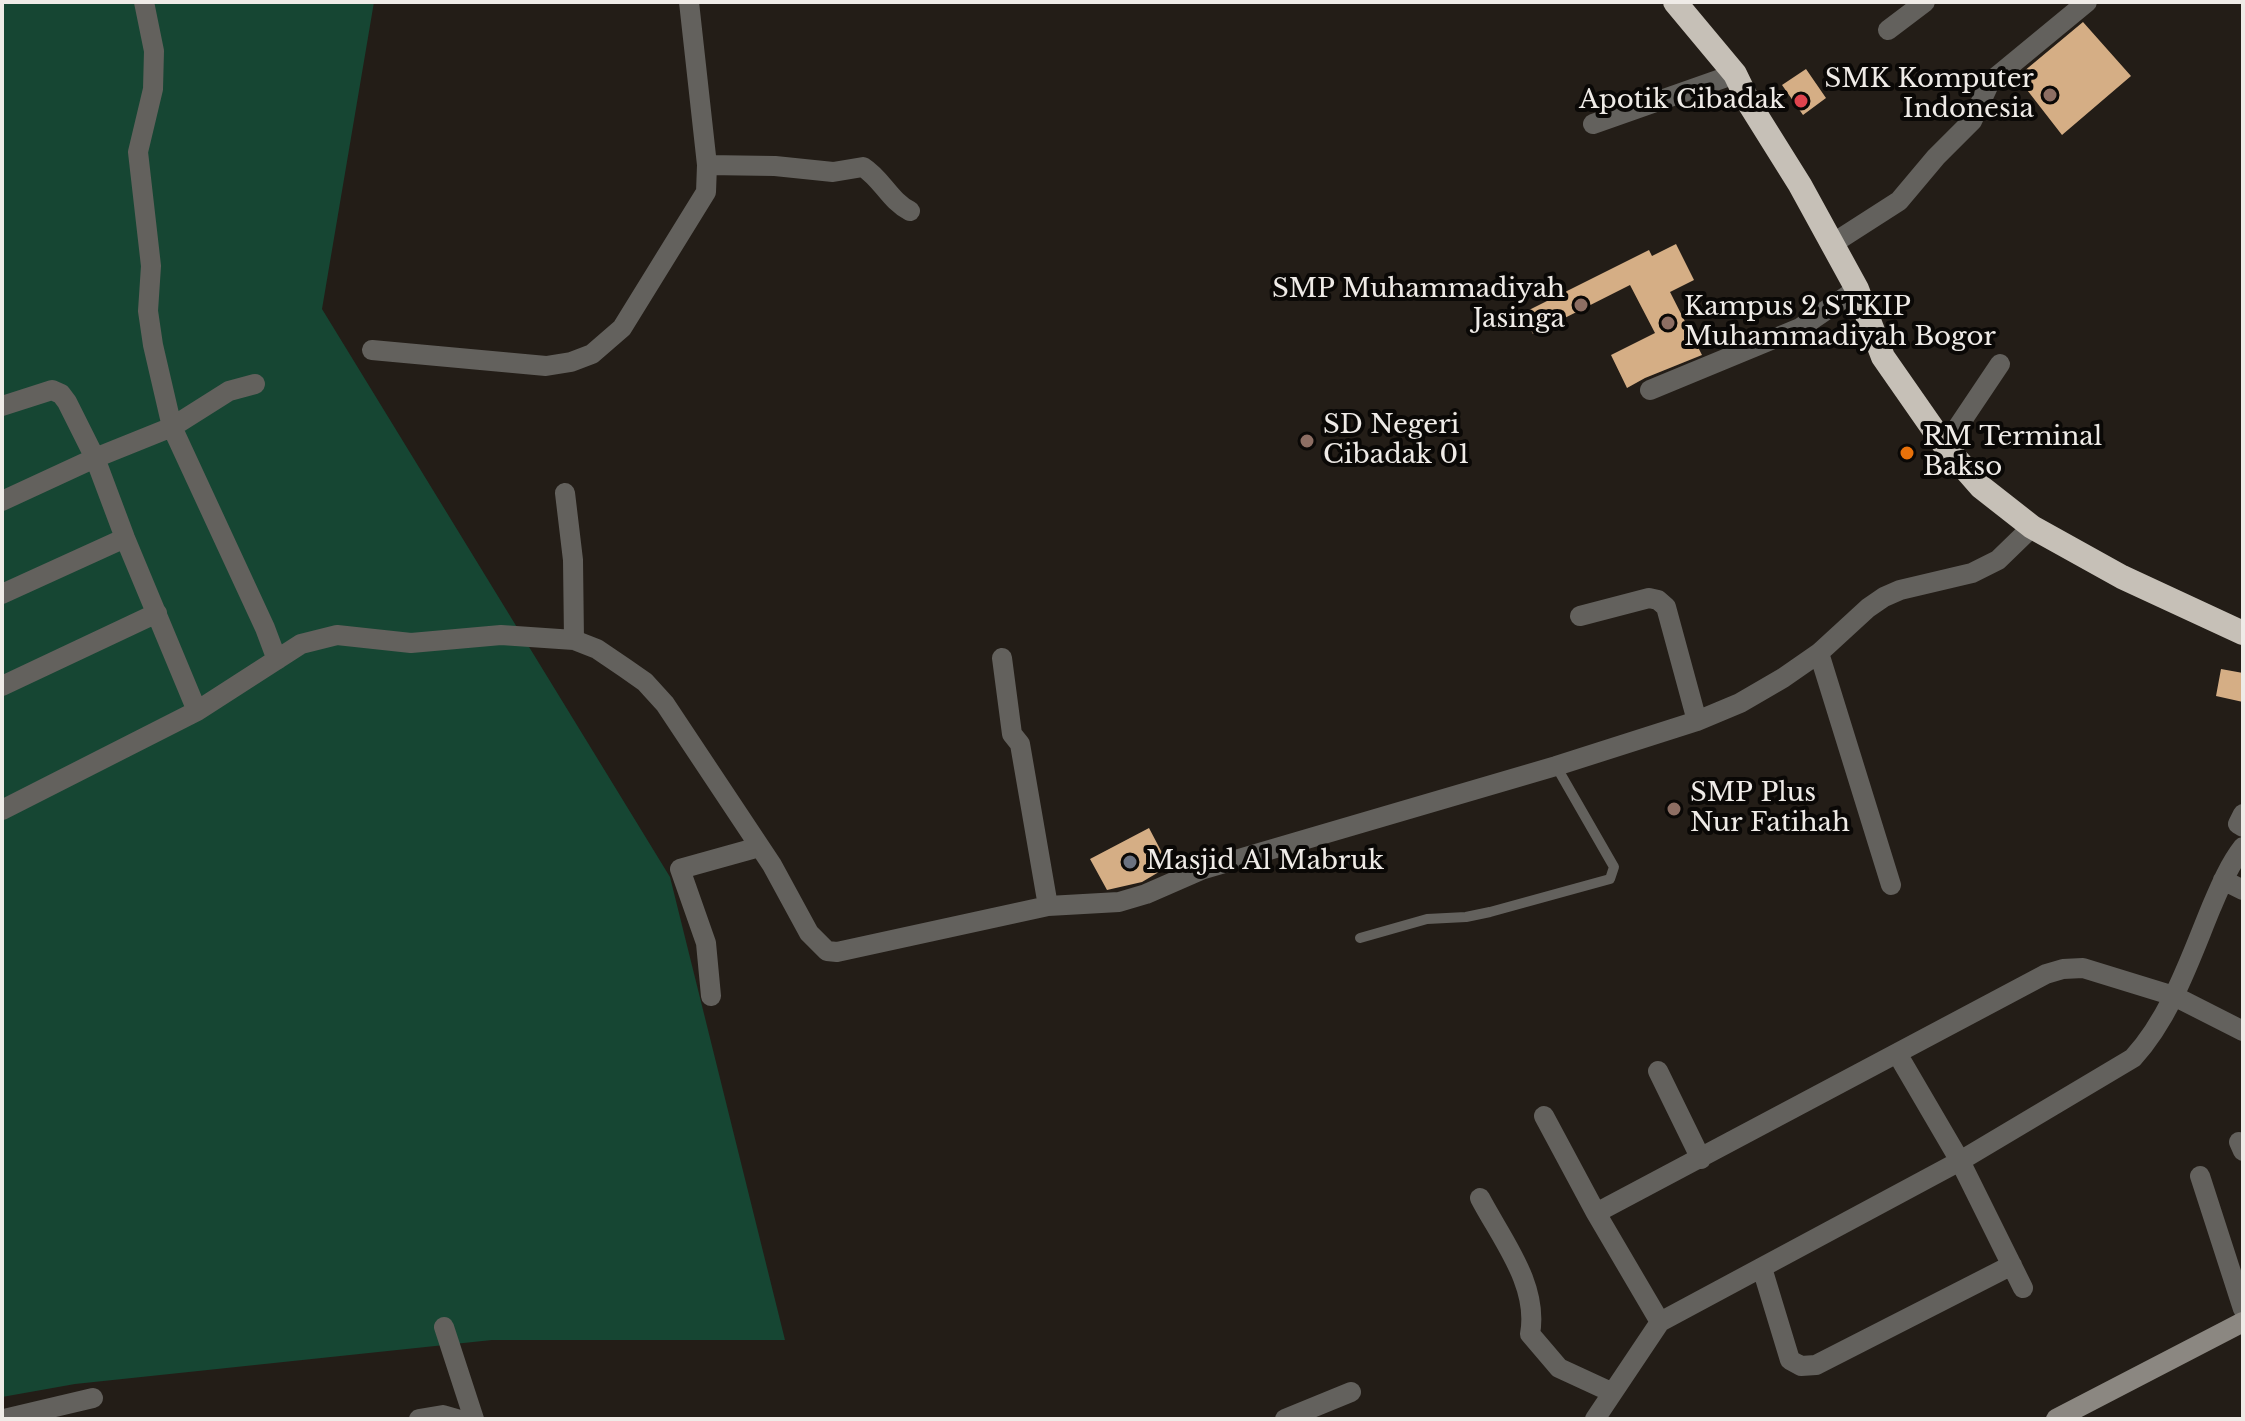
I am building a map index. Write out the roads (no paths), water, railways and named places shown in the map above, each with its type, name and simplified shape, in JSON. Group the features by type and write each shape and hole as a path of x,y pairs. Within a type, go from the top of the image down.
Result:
{"highway":[{"path":"1675,2 1735,74 1857,289 1883,357 1945,446 1981,487 2032,527 2122,577 2243,633"}],"main road":[{"path":"2056,1419 2243,1322"}],"street":[{"path":"144,2 154,51 153,89 138,152 151,266 148,311 172,427 277,660"},
{"path":"372,350 546,366 571,362 592,354 622,328 706,192 707,165 689,2"},
{"path":"1888,30 1925,2"},
{"path":"1832,244 1899,201 1972,121 1990,82 2087,2"},
{"path":"1593,124 1735,74"},
{"path":"707,165 775,166 833,172 863,167 875,175 899,206 910,211"},
{"path":"1650,390 1800,328 1857,289"},
{"path":"1945,446 2000,364"},
{"path":"2,501 172,427 229,391 255,384"},
{"path":"2,406 52,390 61,394 95,458 197,711"},
{"path":"565,493 573,560 574,640"},
{"path":"2,810 197,711 301,644 319,637 337,635 411,643 501,635 574,640 597,649 645,682 665,704 772,865 809,933 827,951 837,952 1048,906 1119,902 1201,870 1556,766 1697,721 1758,693 1819,653 1884,597 1900,590 1972,573 1998,560 2032,527"},
{"path":"2,594 125,538"},
{"path":"1580,616 1649,598 1658,600 1666,607 1697,721"},
{"path":"2,686 157,613"},
{"path":"1819,653 1891,885"},
{"path":"1002,658 1012,734 1020,744 1048,906"},
{"path":"2243,814 2238,824 2243,827"},
{"path":"711,996 706,943 680,869 759,847"},
{"path":"1595,1419 1660,1322 1960,1161 2133,1058 2147,1043 2174,996 2223,880 2242,851"},
{"path":"2223,880 2243,890"},
{"path":"1596,1213 2046,974 2063,969 2083,968 2174,996 2243,1031"},
{"path":"1898,1055 1960,1161 2023,1288"},
{"path":"1658,1071 1701,1159"},
{"path":"1544,1116 1660,1322"},
{"path":"2200,1176 2243,1309"},
{"path":"1480,1198 1527,1284 1533,1318 1530,1334 1559,1368 1611,1392"},
{"path":"1762,1268 1790,1360 1801,1366 1816,1365 2012,1265"},
{"path":"444,1327 474,1419"},
{"path":"1285,1419 1351,1392"},
{"path":"4,1419 93,1398"},
{"path":"419,1419 443,1415 457,1419"}],"lane":[{"path":"1360,938 1427,919 1490,912 1610,879 1614,867 1556,766"}],"place":[{"name":"SMK Komputer Indonesia","path":"2050,95"},
{"name":"Apotik Cibadak","path":"1801,101"},
{"name":"SMP Muhammadiyah Jasinga","path":"1581,305"},
{"name":"Kampus 2 STKIP Muhammadiyah Bogor","path":"1668,323"},
{"name":"SD Negeri Cibadak 01","path":"1307,441"},
{"name":"RM Terminal Bakso","path":"1907,453"},
{"name":"SMP Plus Nur Fatihah","path":"1674,809"},
{"name":"Masjid Al Mabruk","path":"1130,862"}]}
